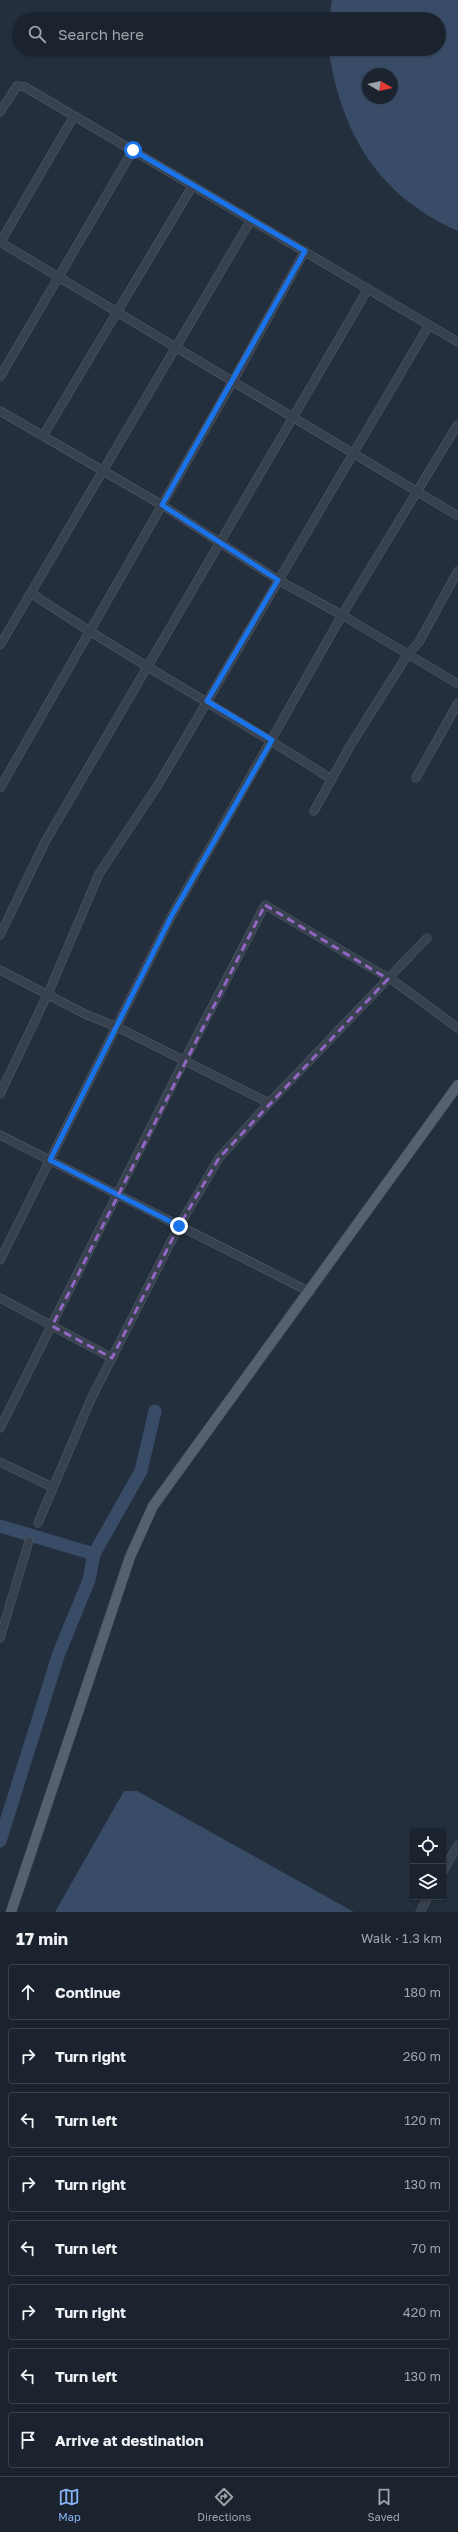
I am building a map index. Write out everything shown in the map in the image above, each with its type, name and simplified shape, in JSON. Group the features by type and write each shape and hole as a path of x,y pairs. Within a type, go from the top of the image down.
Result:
{"main road":[{"path":"10,1912 130,1557 153,1506 310,1292 458,1085"}],"street":[{"path":"0,112 17,86 25,87 458,342"},
{"path":"74,116 0,242 352,451 458,516"},
{"path":"0,377 133,150"},
{"path":"42,436 118,313 193,185"},
{"path":"0,645 177,348 251,220"},
{"path":"0,788 233,381 305,251"},
{"path":"0,935 45,842 368,288"},
{"path":"0,1094 48,994 99,874 158,785 352,451 429,325"},
{"path":"0,410 162,505 278,580 342,615 458,684"},
{"path":"0,1260 172,915 342,615 458,424"},
{"path":"314,811 331,779 408,654 419,642 458,572"},
{"path":"31,593 89,632 272,740 331,779"},
{"path":"416,778 458,703"},
{"path":"0,1428 184,1061 265,905 388,979 458,1028"},
{"path":"38,1523 52,1487 112,1358 179,1226 219,1158 269,1103 427,938"},
{"path":"0,970 269,1103"},
{"path":"0,1135 310,1292"},
{"path":"0,1298 112,1358"},
{"path":"0,1462 52,1487"},
{"path":"0,1638 29,1541"},
{"path":"446,1866 458,1845"},
{"path":"420,1912 426,1900"}],"highlighted area":[{"path":"265,905 388,979 219,1158 179,1226 112,1358 52,1326"}],"water":[{"path":"332,0 458,0 458,231 430,217 406,200 386,181 369,160 355,136 344,110 335,82 330,56 446,56 446,12 330,12"},
{"path":"124,1791 137,1791 354,1912 55,1912"}],"waterway":[{"path":"0,1841 59,1653 89,1580 94,1554 141,1471 155,1411"},
{"path":"0,1526 94,1554"}],"route":[{"path":"133,150 305,251 162,505 278,580 207,701 272,740 172,915 50,1160 179,1226"}]}
